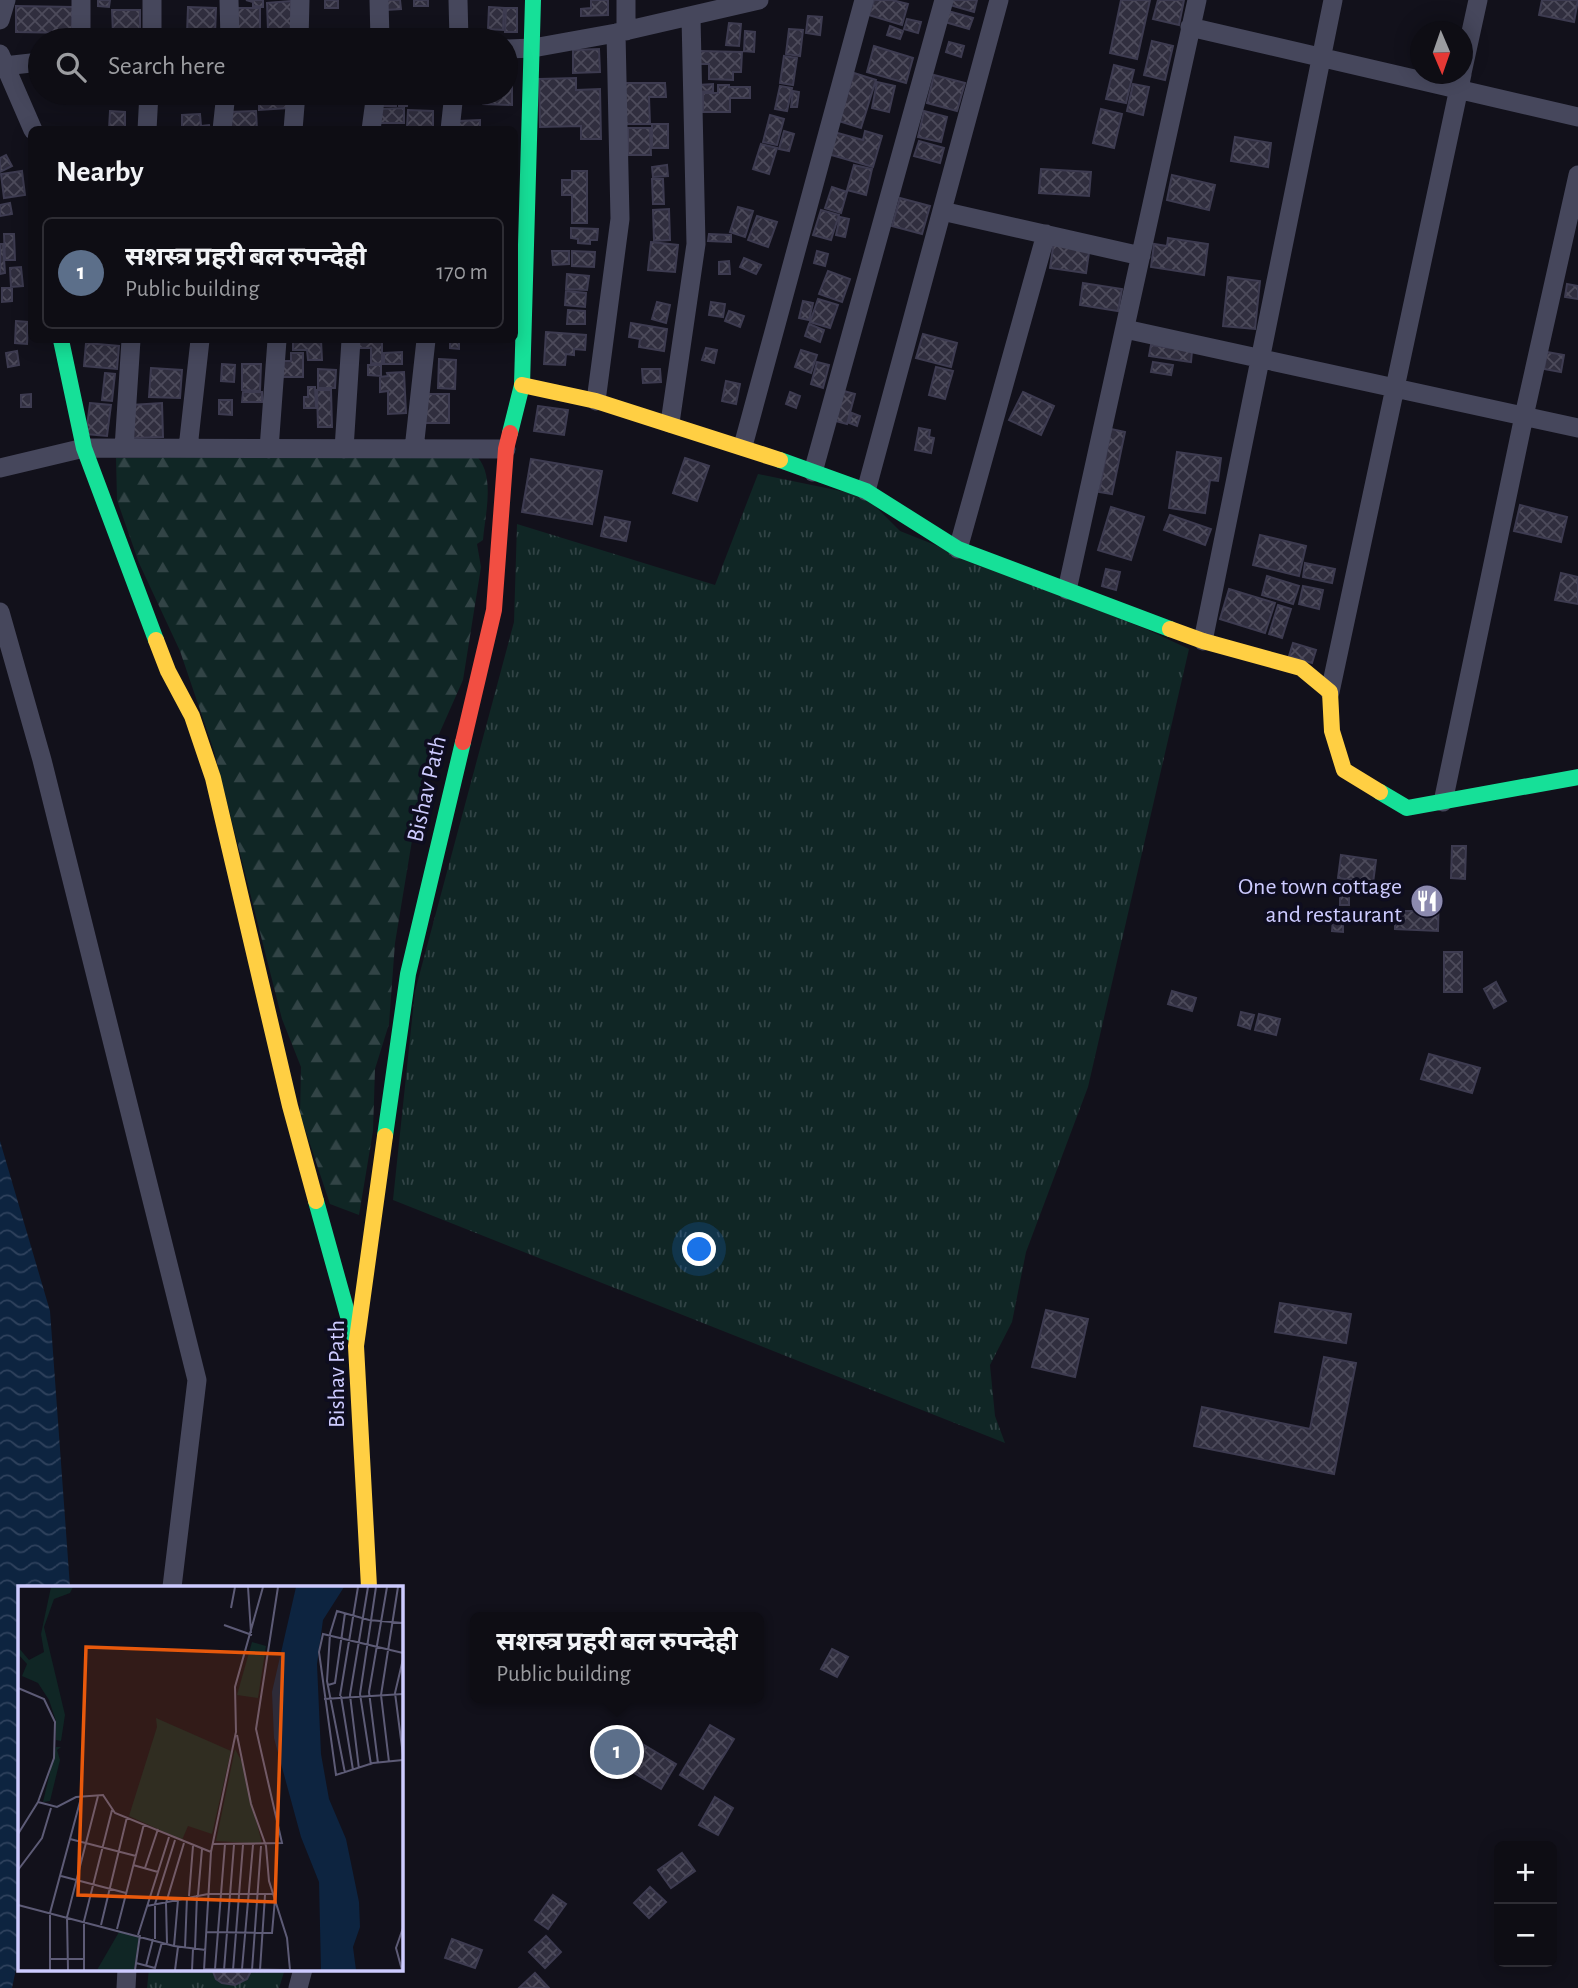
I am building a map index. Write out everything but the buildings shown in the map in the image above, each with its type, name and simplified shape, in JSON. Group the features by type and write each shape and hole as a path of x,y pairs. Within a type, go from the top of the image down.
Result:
{"street":[{"path":"0,20 6,0"},
{"path":"81,0 81,28"},
{"path":"152,0 152,28"},
{"path":"229,0 230,28"},
{"path":"299,28 300,0"},
{"path":"379,0 380,28"},
{"path":"458,0 459,28"},
{"name":"Bishav Path","path":"369,1586 356,1346 408,974 494,610 506,449 522,385 533,0"},
{"path":"596,401 620,219 621,32 626,0"},
{"path":"518,48 533,48 621,32 701,10 759,0"},
{"path":"743,446 864,0"},
{"path":"813,472 944,0"},
{"path":"866,491 999,0"},
{"path":"1068,590 1197,0"},
{"path":"1203,641 1334,0"},
{"path":"1473,23 1478,0"},
{"path":"670,423 696,244 701,10"},
{"path":"1190,27 1322,58 1410,71"},
{"path":"28,61 2,60 31,126"},
{"path":"1473,82 1578,117"},
{"path":"1460,84 1330,692 1332,731 1344,770 1407,808 1578,777"},
{"path":"147,126 148,105"},
{"path":"222,126 225,105"},
{"path":"293,126 295,105"},
{"path":"372,126 374,105"},
{"path":"450,126 453,105"},
{"path":"1443,802 1578,175"},
{"path":"942,211 1141,256"},
{"path":"958,549 1046,234"},
{"path":"1125,329 1578,428"},
{"path":"62,343 84,448 168,671 192,716 213,778 290,1106 356,1346"},
{"path":"124,448 131,343"},
{"path":"188,448 200,343"},
{"path":"269,449 277,343"},
{"path":"344,449 351,343"},
{"path":"414,449 426,343"},
{"path":"522,385 596,401 670,423 743,446 866,491 958,549 1203,641 1301,668 1330,692"},
{"path":"0,468 84,448 506,449"},
{"path":"0,612 42,760 197,1380 172,1586"},
{"path":"126,1988 127,1970"},
{"path":"298,1988 303,1970"}],"green space":[{"path":"473,453 485,471 488,494 483,540 477,544 481,567 463,680 424,768 395,943 389,1024 375,1069 373,1131 359,1215 330,1204 300,1114 301,1067 282,1019 214,751 180,651 139,563 117,500 116,458"},
{"path":"758,474 865,496 900,531 1189,649 1088,1087 1026,1252 1012,1322 990,1365 995,1416 1005,1443 393,1200 415,991 514,622 517,524 715,585"},
{"path":"149,1970 285,1970 279,1988 147,1988"}],"water":[{"path":"0,1141 50,1311 70,1586 18,1586 18,1960 12,1988 0,1988"}],"traffic: fast":[{"path":"510,433 522,385 533,0"},
{"path":"62,343 84,448 156,640"},
{"path":"780,460 866,491 958,549 1170,629"},
{"path":"385,1136 408,974 463,742"},
{"path":"1380,792 1407,808 1578,777"},
{"path":"316,1201 353,1334"}],"traffic: slow":[{"path":"522,385 596,401 780,460"},
{"path":"1170,629 1301,668 1330,692 1332,731 1344,770 1380,792"},
{"path":"156,640 168,671 192,716 213,778 290,1106 316,1201"},
{"path":"369,1586 356,1346 385,1136"}],"traffic: jam":[{"path":"463,742 494,610 506,449 510,433"}],"place":[{"name":"One town cottage and restaurant","path":"1427,901"},
{"name":"सशस्त्र प्रहरी बल रुपन्देही","path":"617,1752"}]}
